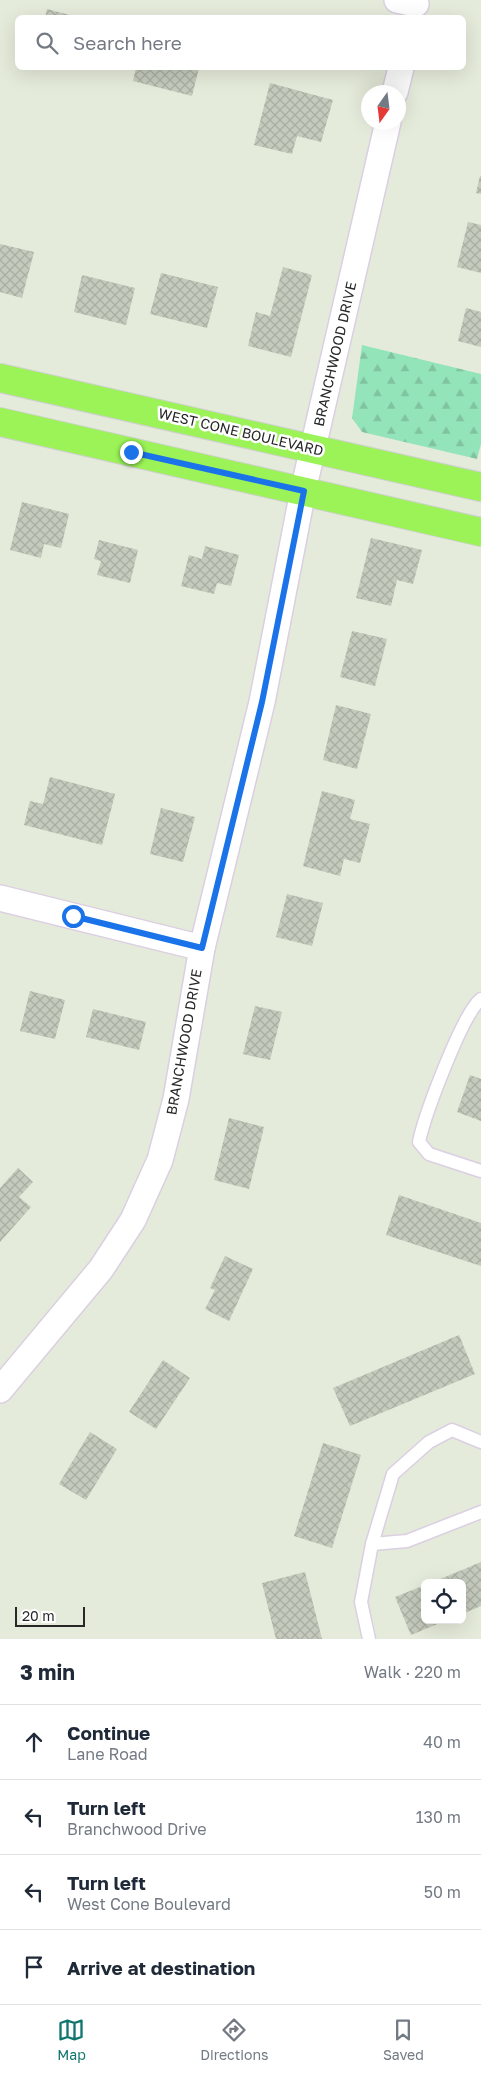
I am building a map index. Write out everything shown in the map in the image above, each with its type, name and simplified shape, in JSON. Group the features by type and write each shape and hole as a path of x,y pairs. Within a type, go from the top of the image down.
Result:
{"main road":[{"name":"WEST CONE BOULEVARD","path":"0,378 481,487"},
{"path":"0,422 481,532"}],"street":[{"path":"397,85 400,70"},
{"name":"BRANCHWOOD DRIVE","path":"0,1390 101,1269 133,1220 160,1160 176,1099 202,948 262,702 304,491 386,130"},
{"path":"0,898 202,948"}],"lane":[{"path":"481,1000 451,1052 422,1128 419,1142 429,1154 481,1171"},
{"path":"369,1639 361,1602 372,1544 393,1474 429,1442 452,1430 481,1442"},
{"path":"372,1544 407,1541 481,1512"}],"green space":[{"path":"362,345 481,374 481,444 477,459 362,432 352,418"}],"building":[{"path":"47,9 70,15 46,15"},
{"path":"136,70 198,70 192,96 133,81"},
{"path":"270,83 333,100 321,142 297,136 292,154 254,145"},
{"path":"481,176 481,194 476,193"},
{"path":"468,222 481,225 481,273 457,267"},
{"path":"0,244 34,252 22,298 0,292"},
{"path":"283,267 312,275 291,357 248,346 256,312 270,316"},
{"path":"161,273 218,287 207,328 150,314"},
{"path":"82,275 135,288 126,325 74,312"},
{"path":"466,308 481,312 481,347 458,341"},
{"path":"22,502 69,514 61,548 44,544 41,558 10,550"},
{"path":"371,538 422,550 413,584 397,580 391,606 356,598"},
{"path":"99,540 138,550 130,583 97,575 101,561 94,559"},
{"path":"205,546 239,555 231,586 217,583 214,594 181,586 189,555 202,559"},
{"path":"352,631 387,639 375,686 340,677"},
{"path":"336,705 371,714 357,769 323,760"},
{"path":"50,777 115,794 102,845 24,825 30,801 43,804"},
{"path":"322,791 355,800 350,819 370,824 360,863 344,859 340,876 303,866"},
{"path":"161,808 195,817 183,862 150,854"},
{"path":"287,894 323,903 312,946 276,937"},
{"path":"30,991 65,1000 55,1039 20,1031"},
{"path":"255,1006 282,1012 270,1060 243,1054"},
{"path":"93,1009 146,1022 139,1050 86,1037"},
{"path":"470,1075 481,1079 481,1121 457,1112"},
{"path":"229,1118 264,1127 249,1189 214,1180"},
{"path":"18,1168 33,1182 19,1197 31,1207 0,1242 0,1188"},
{"path":"399,1195 481,1223 481,1266 386,1235"},
{"path":"225,1256 253,1269 229,1321 205,1309 215,1290 210,1288"},
{"path":"459,1335 475,1374 350,1426 333,1388"},
{"path":"163,1360 190,1378 156,1429 129,1412"},
{"path":"90,1432 117,1449 86,1500 59,1484"},
{"path":"323,1443 361,1455 332,1548 294,1536"},
{"path":"481,1562 481,1606 466,1612 466,1579 441,1579"},
{"path":"305,1572 322,1639 276,1639 262,1583"},
{"path":"421,1587 421,1624 437,1624 411,1635 395,1597"}],"route":[{"path":"73,916 202,948 262,702 304,491 131,452"}]}
